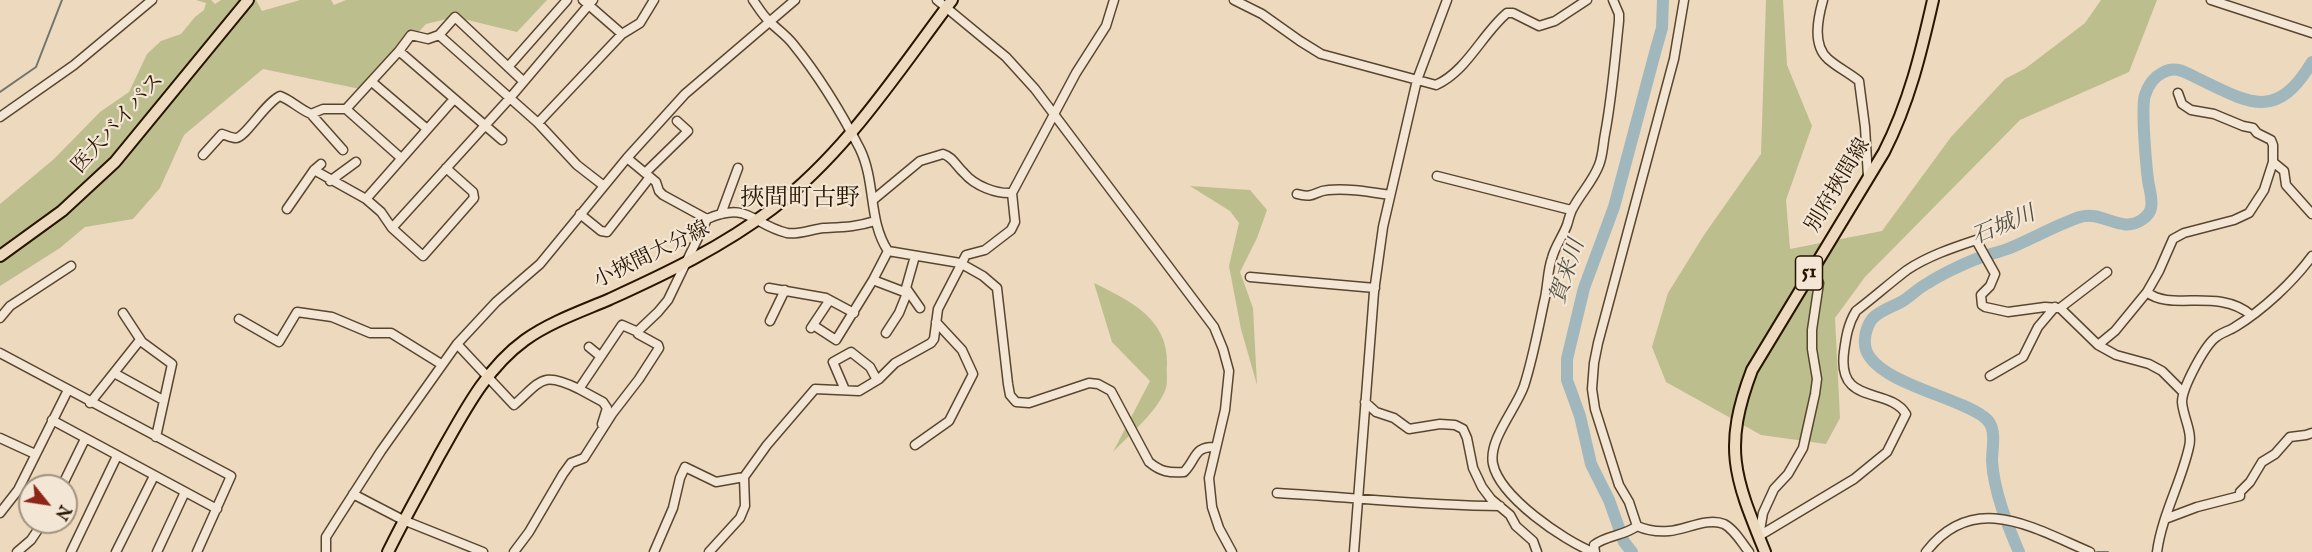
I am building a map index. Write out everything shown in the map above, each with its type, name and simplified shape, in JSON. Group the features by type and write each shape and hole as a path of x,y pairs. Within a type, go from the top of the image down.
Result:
{"main road":[{"name":"医大バイパス","path":"0,256 62,211 115,162 248,0"},
{"name":"別府挾間線","path":"1765,552 1740,488 1734,460 1740,402 1752,370 1884,152 1903,112 1922,51 1933,0"},
{"name":"小挾間大分線","path":"388,552 403,520 451,435 488,375 509,353 534,334 684,264 731,238 758,219 808,178 851,133 949,4"}],"street":[{"path":"0,117 74,65 152,0"},
{"path":"508,67 567,0"},
{"path":"538,123 622,34 640,23 654,0"},
{"path":"753,0 769,21 783,32 810,65 851,133 863,159 873,200 875,221 881,240 888,251 960,263 983,276 997,288 1008,384 1010,395 1016,402 1029,403 1082,385 1098,384 1111,391 1149,462 1158,470 1170,473 1184,472 1197,452 1203,448 1216,447"},
{"path":"326,552 326,537 353,494 457,344 496,302 540,264 627,158 685,94 795,0"},
{"path":"938,0 949,4 1006,57 1055,116 1214,327 1229,371 1225,410 1209,478 1212,507 1219,528 1232,552"},
{"path":"709,552 740,518 745,506 744,477 767,445 815,389 859,391 877,380 894,363 931,343 938,309 960,263 969,252 984,250 1011,230 1015,222 1012,193 1077,73 1106,26 1113,0"},
{"path":"1234,0 1262,14 1321,54 1436,85 1444,82 1459,68 1506,13 1513,13 1539,26 1555,21 1583,0"},
{"path":"1354,552 1375,288 1383,227 1417,80 1447,0"},
{"path":"1613,0 1619,21 1602,155 1593,178 1571,210 1548,269 1545,301 1529,370 1520,397 1496,441 1492,462 1503,484 1525,509 1568,540 1594,552 1594,545 1600,541 1634,528 1668,532 1701,524 1722,523 1730,528 1749,552"},
{"path":"1634,528 1629,502 1619,485 1595,409 1592,389 1594,363 1674,59 1684,0"},
{"path":"1823,0 1818,35 1819,45 1828,59 1859,81 1868,177"},
{"path":"2211,0 2312,33"},
{"path":"392,228 510,98 589,2 622,34"},
{"path":"346,109 411,35 428,39 439,34 455,17 523,81"},
{"path":"439,34 538,123 578,165 604,186"},
{"path":"399,51 483,126 502,140"},
{"path":"372,82 427,129"},
{"path":"2098,345 2115,332 2146,292 2174,239 2184,233 2242,217 2248,213 2264,190 2269,168 2273,162 2271,140 2257,133 2253,128 2214,114 2192,110 2182,104 2178,93"},
{"path":"203,155 222,134 232,138 242,135 271,100 280,96 289,99 299,109 311,114 343,150"},
{"path":"366,199 454,99"},
{"path":"311,114 323,109 346,109 401,158"},
{"path":"580,214 601,231 607,232 648,175 688,131 677,121"},
{"path":"873,200 920,161 943,154 951,158 961,171 976,184 1012,193"},
{"path":"627,158 656,182 663,195 708,219"},
{"path":"330,181 356,162"},
{"path":"2273,162 2284,171 2286,185 2312,214"},
{"path":"287,209 317,167 330,181 366,199 381,212 392,228 423,256 474,198 473,192 446,168"},
{"path":"721,214 738,168"},
{"path":"1437,176 1571,210"},
{"path":"1297,194 1309,197 1325,190 1336,190 1390,195"},
{"path":"638,332 668,300 708,219 721,214 741,212 787,233 823,228 849,228 875,221"},
{"path":"1759,536 1854,479 1887,452 1906,414 1901,406 1861,392 1845,375 1842,366 1846,336 1856,311 1908,270 1932,257 1976,240 1995,274 1990,286 1981,295 1982,305 2008,312 2045,306 2058,308 2098,345 2116,355 2149,363 2162,371 2183,392"},
{"path":"829,300 812,327 836,340 854,313 888,251"},
{"path":"886,333 899,313 907,293 907,279 915,256"},
{"path":"2157,552 2165,519 2189,447 2190,438 2182,403 2183,392 2206,348 2215,337 2235,327 2285,288 2310,263"},
{"path":"0,318 10,306 71,266"},
{"path":"1759,536 1763,513 1774,489 1788,474 1803,448 1813,404 1817,379 1812,349 1812,330 1819,283 1812,269"},
{"path":"1990,376 2023,357 2038,327 2058,308 2107,272"},
{"path":"1250,277 1375,288"},
{"path":"873,280 907,293 920,308"},
{"path":"769,288 829,300 854,313"},
{"path":"770,321 785,290"},
{"path":"2146,292 2162,301 2214,299 2241,308 2251,315"},
{"path":"239,319 279,342 297,312 332,317 370,333 392,333 441,364"},
{"path":"123,313 140,340 172,364 156,437"},
{"path":"915,444 949,421 973,374 962,350 936,322"},
{"path":"514,552 529,532 562,474 571,463 584,459 600,431 639,379 659,348 658,345 622,325 579,389"},
{"path":"90,403 140,340"},
{"path":"457,344 514,405 542,380 559,379 603,402 607,408 600,431"},
{"path":"589,347 600,356"},
{"path":"845,390 833,362 851,352 870,367 877,380"},
{"path":"1,357 231,476 197,552"},
{"path":"114,373 164,400"},
{"path":"0,513 18,490 68,390"},
{"path":"1365,402 1376,412 1394,418 1409,429 1440,424 1455,425 1463,429 1473,468 1482,487 1491,499 1510,515 1516,526 1533,541 1537,552"},
{"path":"52,420 217,509"},
{"path":"2165,519 2197,507 2240,496 2240,492 2250,482 2262,462 2275,454 2290,436 2312,433"},
{"path":"0,438 35,454"},
{"path":"68,474 85,439"},
{"path":"71,552 117,456"},
{"path":"654,552 673,508 685,467 716,482 744,477"},
{"path":"117,552 154,476"},
{"path":"156,552 185,492"},
{"path":"1277,493 1358,497 1446,506 1500,506"},
{"path":"353,494 403,520 483,552"},
{"path":"1926,552 1942,534 1964,522 1985,518 2016,520 2090,552"},
{"path":"17,552 36,534"}],"green space":[{"path":"196,0 211,0 215,4 221,0 256,0 262,11 300,0 331,0 334,5 346,0 547,0 517,32 455,17 426,24 365,90 263,69 184,135 160,188 133,219 85,227 60,248 0,286 0,204 54,159 100,112 129,92 147,54 161,41 181,34 204,10 206,3"},
{"path":"1766,0 1783,0 1787,65 1812,126 1786,200 1790,249 1882,231 1951,137 2005,79 2026,68 2085,23 2101,0 2157,0 2129,72 2020,120 1865,277 1835,318 1840,418 1826,444 1761,435 1666,382 1652,347 1668,293 1704,235 1761,154"},
{"path":"1190,186 1250,190 1267,210 1257,238 1240,272 1253,308 1257,385 1241,329 1229,266 1239,223 1230,211"},
{"path":"1094,283 1133,304 1144,313 1161,334 1166,348 1167,382 1162,396 1150,413 1113,452 1150,381 1112,342"}],"waterway":[{"path":"0,92 36,67 62,0"},
{"name":"賀来川","path":"1632,552 1624,542 1609,500 1591,464 1580,416 1567,380 1567,359 1584,288 1614,207 1662,28 1663,0"},
{"name":"石城川","path":"2019,552 1995,484 1992,461 1993,431 1988,421 1971,409 1901,380 1873,361 1865,346 1870,322 1878,314 1946,273 1973,260 2010,248 2071,220 2088,216 2127,224 2144,218 2150,211 2152,201 2145,149 2144,101 2150,85 2162,73 2180,70 2247,100 2261,102 2274,100 2286,93 2299,81 2312,62"},
{"path":"2097,552 2108,552"}],"district":[{"name":"挾間町古野","path":"800,200"}]}
